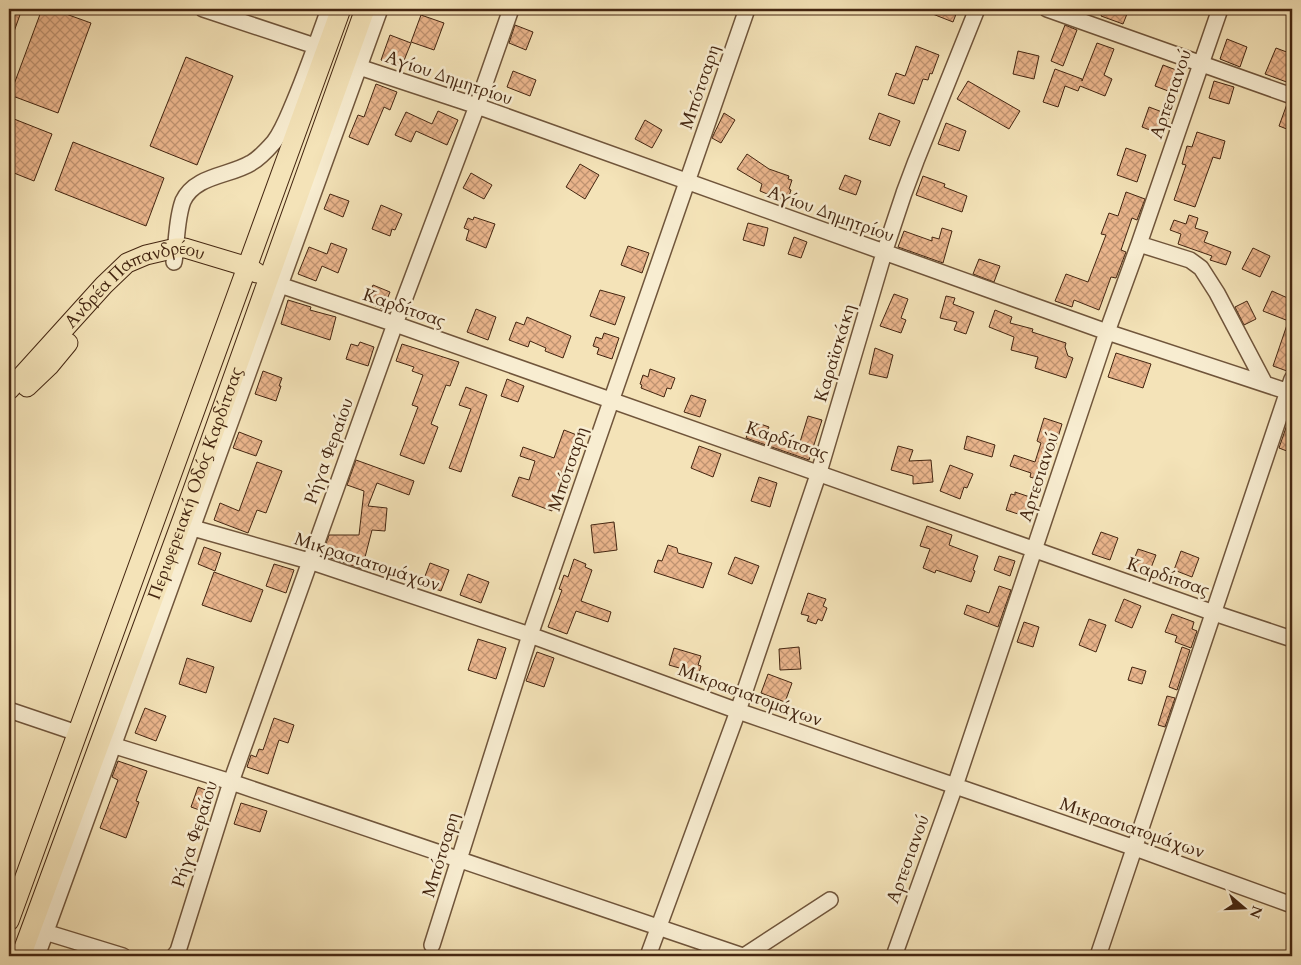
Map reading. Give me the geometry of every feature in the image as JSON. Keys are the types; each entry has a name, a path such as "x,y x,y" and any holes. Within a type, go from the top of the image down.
{"main road":[{"name":"Περιφερειακή Οδός Καρδίτσας","path":"9,922 341,9"},
{"name":"Περιφερειακή Οδός Καρδίτσας","path":"21,956 188,506 274,283 365,9"},
{"name":"Ανδρέα Παπανδρέου","path":"9,400 20,394 49,366 111,293 138,270 175,255 195,250 274,283"},
{"name":"Ανδρέα Παπανδρέου","path":"9,390 98,292 127,263 146,254 175,255"}],"street":[{"path":"203,9 315,46"},
{"path":"175,255 180,213 183,201 189,192 198,185 250,164 264,154 274,142 282,129 303,81 329,9"},
{"path":"37,956 192,528 274,283 380,9"},
{"name":"Ρήγα Φεραίου","path":"174,956 178,951 231,782 395,324 477,106 511,9"},
{"name":"Μπότσαρη","path":"432,945 530,635 747,9"},
{"name":"Καραϊσκάκη","path":"648,956 738,711 818,472 884,254 916,161 977,9"},
{"path":"1048,9 1292,96"},
{"name":"Αρτεσιανού","path":"894,956 954,786 1107,332 1220,9"},
{"name":"Αγίου Δημητρίου","path":"359,66 477,106 884,254 1107,332 1265,384 1291,388"},
{"path":"1139,244 1190,260 1201,268 1217,292 1265,384"},
{"name":"Καρδίτσας","path":"274,283 1292,639"},
{"path":"1098,956 1291,388"},
{"name":"Μικρασιατομάχων","path":"192,528 310,561 530,635 738,711 1135,848 1292,905"},
{"path":"9,710 78,733"},
{"path":"112,745 231,782 459,858 657,928 744,956 830,900"},
{"path":"45,932 123,956"}],"building":[{"path":"9,9 22,9 10,43 9,42"},
{"path":"42,9 52,9 91,23 58,113 10,95"},
{"path":"920,9 958,9 953,22"},
{"path":"1104,9 1129,9 1123,24 1101,16"},
{"path":"421,15 444,23 434,50 411,42"},
{"path":"515,25 533,32 526,50 509,43"},
{"path":"1065,25 1077,30 1063,66 1051,61"},
{"path":"390,35 411,43 401,68 381,60"},
{"path":"1227,39 1247,47 1240,67 1220,59"},
{"path":"1097,43 1114,49 1104,75 1112,79 1105,96 1080,86 1078,91 1065,86 1058,107 1043,102 1055,69 1082,79 1082,81"},
{"path":"916,46 939,55 928,80 923,79 914,104 888,95 896,73 905,76"},
{"path":"1276,48 1292,54 1292,84 1265,74"},
{"path":"1018,51 1039,56 1034,79 1013,74"},
{"path":"186,57 233,76 197,165 150,146"},
{"path":"1163,65 1184,73 1176,94 1155,86"},
{"path":"513,71 536,80 530,96 507,87"},
{"path":"968,81 1020,111 1009,129 957,99"},
{"path":"1214,81 1234,87 1229,104 1209,98"},
{"path":"376,84 397,92 390,110 384,107 368,145 349,137 358,115 364,117"},
{"path":"1287,104 1292,105 1292,131 1279,126"},
{"path":"1149,107 1170,115 1163,135 1142,127"},
{"path":"438,111 458,120 447,145 416,131 411,142 395,135 406,112 432,124"},
{"path":"724,113 735,120 721,143 712,138"},
{"path":"879,113 900,121 890,146 869,139"},
{"path":"9,117 52,134 34,181 9,171"},
{"path":"645,120 662,130 652,148 635,139"},
{"path":"946,123 966,131 959,151 938,144"},
{"path":"1197,132 1225,141 1220,159 1213,157 1195,207 1174,200 1186,165 1182,164 1187,146 1192,147"},
{"path":"73,142 164,178 146,226 55,190"},
{"path":"1126,148 1146,155 1137,182 1117,175"},
{"path":"747,154 769,169 789,176 788,179 792,180 787,202 760,191 762,184 737,169"},
{"path":"580,164 599,175 585,199 566,187"},
{"path":"471,173 492,185 484,199 463,188"},
{"path":"845,175 861,181 856,195 839,189"},
{"path":"923,176 945,184 944,187 967,196 962,212 916,195"},
{"path":"1126,192 1145,199 1137,220 1132,218 1121,250 1126,252 1116,278 1111,277 1099,310 1074,300 1072,307 1055,301 1066,274 1088,282 1106,235 1101,234 1109,213 1118,216"},
{"path":"330,194 349,201 343,217 324,209"},
{"path":"381,205 402,214 395,230 392,229 390,236 372,229"},
{"path":"1189,215 1198,218 1195,228 1208,232 1204,242 1231,252 1226,265 1210,260 1212,256 1178,244 1181,234 1170,230 1174,220 1186,224"},
{"path":"474,217 495,224 486,248 466,240 469,230 464,228 468,218 473,220"},
{"path":"748,223 768,228 764,246 743,240"},
{"path":"942,228 952,231 943,263 898,247 904,231 932,241 932,237 939,239"},
{"path":"794,237 807,242 801,258 788,254"},
{"path":"331,243 347,249 338,273 322,266 316,281 298,274 309,247 327,254"},
{"path":"628,246 649,253 642,273 621,265"},
{"path":"1253,248 1270,256 1260,277 1242,269"},
{"path":"979,259 1000,266 994,282 973,274"},
{"path":"373,285 390,292 383,309 366,302"},
{"path":"600,290 625,297 615,325 590,316"},
{"path":"1272,291 1292,300 1286,320 1263,311"},
{"path":"894,294 908,299 901,318 906,320 901,333 880,326"},
{"path":"946,296 955,298 953,304 974,312 966,334 954,330 957,322 940,318"},
{"path":"288,300 311,307 310,310 336,317 330,340 281,324"},
{"path":"1247,301 1256,319 1244,325 1235,307"},
{"path":"476,309 496,317 488,340 467,332"},
{"path":"995,310 1012,317 1010,323 1033,329 1032,332 1066,343 1065,347 1068,356 1073,358 1066,378 1035,368 1038,357 1011,350 1014,337 989,327"},
{"path":"1291,313 1292,356 1287,371 1273,366"},
{"path":"527,317 571,336 563,358 545,351 546,348 530,341 528,347 509,340 516,322 524,325"},
{"path":"604,333 619,338 612,359 597,354 599,348 593,346 596,337 602,339"},
{"path":"360,342 374,347 368,366 346,359 351,344 358,346"},
{"path":"402,344 459,362 450,386 446,385 431,424 438,427 424,464 400,455 418,407 412,405 423,375 412,371 414,367 396,361"},
{"path":"875,348 893,355 887,378 869,374"},
{"path":"1116,353 1151,364 1143,388 1108,377"},
{"path":"650,369 675,378 671,389 667,388 664,397 641,388 642,385 640,384 643,375 648,377"},
{"path":"263,371 282,378 276,401 255,394"},
{"path":"507,379 524,386 518,402 501,396"},
{"path":"466,387 487,395 461,472 449,468 471,409 459,405"},
{"path":"691,395 706,400 700,417 684,412"},
{"path":"1292,413 1292,453 1279,448"},
{"path":"808,416 822,420 809,460 746,438 752,421 769,427 767,431 800,442"},
{"path":"1044,418 1062,424 1055,447 1051,446 1040,480 1030,477 1031,473 1010,466 1014,455 1035,462 1041,443 1037,441"},
{"path":"564,430 582,437 575,458 570,456 552,511 512,496 519,477 529,480 535,461 520,456 523,447 554,458"},
{"path":"239,432 262,441 256,456 233,448"},
{"path":"967,436 995,445 992,457 964,449"},
{"path":"699,446 721,454 713,477 691,468"},
{"path":"898,446 913,450 909,461 931,460 933,482 913,484 913,476 891,470"},
{"path":"356,460 414,481 409,495 377,483 368,506 387,508 385,531 372,530 362,569 322,555 329,535 359,535 364,491 347,485"},
{"path":"257,462 282,471 266,513 257,510 248,533 214,520 220,503 239,511"},
{"path":"950,465 973,474 967,488 964,487 960,499 940,491"},
{"path":"759,477 777,483 770,507 751,501"},
{"path":"1015,492 1030,497 1024,516 1006,510 1011,494 1015,495"},
{"path":"614,522 617,550 594,553 591,525"},
{"path":"927,526 952,535 949,545 978,556 971,582 936,570 935,573 923,568 930,549 920,546"},
{"path":"1101,532 1118,538 1110,560 1092,554"},
{"path":"668,545 677,548 678,553 712,563 703,588 654,572 658,560 662,561"},
{"path":"204,547 221,553 215,571 198,564"},
{"path":"1138,549 1156,555 1149,573 1131,567"},
{"path":"1181,551 1199,558 1192,577 1174,570"},
{"path":"999,556 1015,561 1010,576 994,570"},
{"path":"735,557 759,566 752,584 728,574"},
{"path":"574,559 586,564 585,567 592,570 581,601 611,612 608,622 576,611 567,634 548,627 562,590 559,589 564,575 568,577"},
{"path":"430,563 449,570 441,591 422,584"},
{"path":"274,564 294,570 286,593 266,586"},
{"path":"214,572 263,590 251,622 202,605"},
{"path":"468,574 489,582 481,603 460,595"},
{"path":"999,586 1011,590 998,627 964,614 967,605 989,613"},
{"path":"808,593 826,599 823,606 827,608 822,621 818,619 816,624 807,621 809,616 801,614"},
{"path":"1124,599 1141,606 1132,628 1115,621"},
{"path":"1172,614 1194,622 1192,629 1197,631 1191,648 1175,642 1177,636 1165,632"},
{"path":"1089,619 1106,625 1096,652 1079,645"},
{"path":"1024,622 1039,627 1033,647 1017,642"},
{"path":"478,639 506,648 496,679 468,670"},
{"path":"799,647 801,669 780,670 779,649"},
{"path":"1182,647 1190,650 1177,690 1169,687"},
{"path":"674,648 701,656 698,665 701,666 698,677 685,673 686,670 669,665"},
{"path":"537,652 554,658 544,687 526,681"},
{"path":"187,658 214,667 206,693 179,684"},
{"path":"1132,667 1146,671 1142,684 1128,680"},
{"path":"768,674 792,683 785,702 761,693"},
{"path":"1167,696 1175,698 1165,727 1158,725"},
{"path":"145,708 166,716 156,741 135,733"},
{"path":"274,718 294,725 288,743 279,740 268,774 247,767 251,755 256,757 259,749 263,750"},
{"path":"118,761 147,771 136,801 139,802 126,838 100,828 118,780 112,777"},
{"path":"198,787 213,793 205,812 191,807"},
{"path":"241,803 267,811 260,832 234,824"}]}
